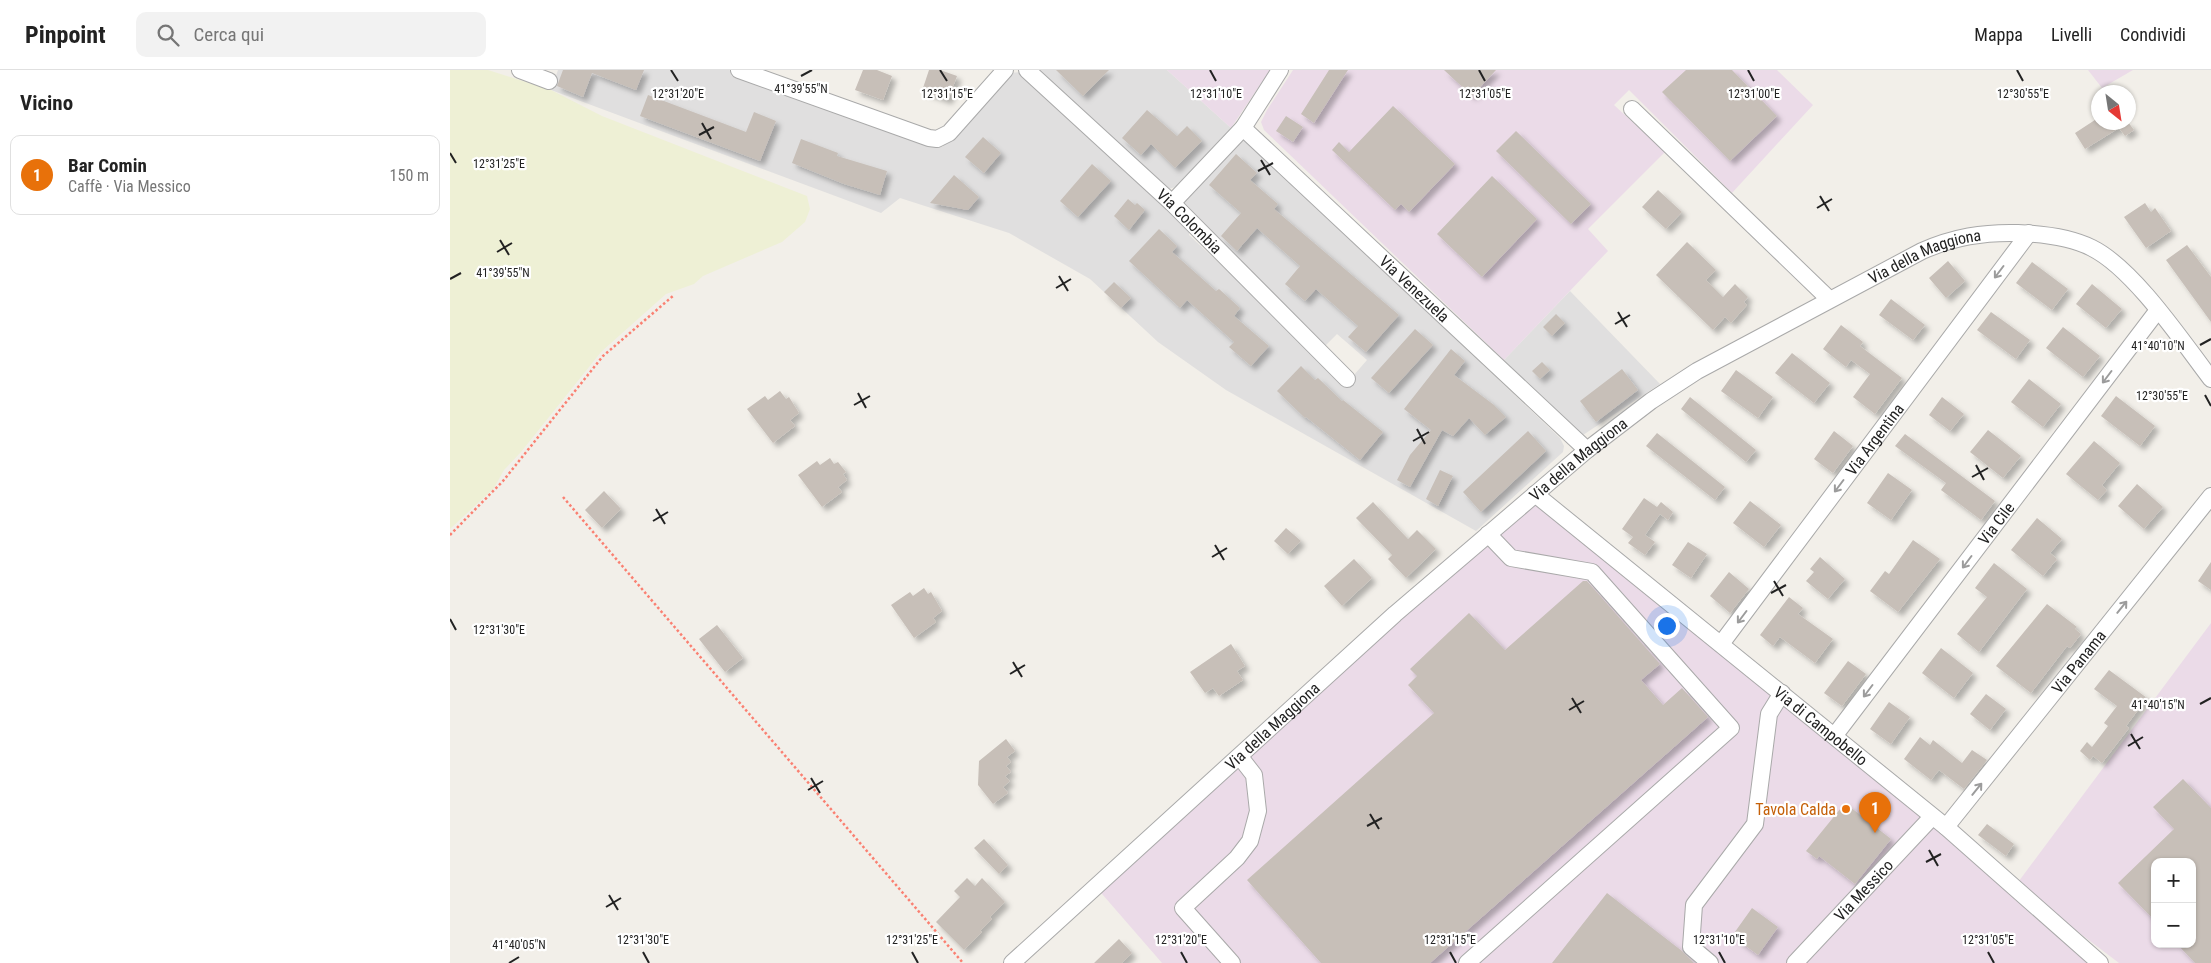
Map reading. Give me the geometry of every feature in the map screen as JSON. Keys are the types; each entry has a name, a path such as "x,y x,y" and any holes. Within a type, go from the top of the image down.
{"street":[{"path":"520,70 549,81"},
{"path":"739,70 929,138 937,139 949,133 1005,70"},
{"name":"Via Colombia","path":"1027,70 1172,203 1347,379"},
{"path":"1172,203 1243,128 1280,70"},
{"path":"1632,109 1829,299"},
{"name":"Via Venezuela","path":"1243,128 1587,450"},
{"name":"Via della Maggiona","path":"1012,963 1395,614 1587,450 1686,377 1922,251 1948,241 1994,232 2029,233 2075,241 2103,254 2126,274 2158,310 2211,379"},
{"name":"Via Argentina","path":"1721,644 2029,233"},
{"name":"Via Cile","path":"1835,735 2158,310"},
{"name":"Via di Campobello","path":"1535,494 1835,735 1946,827 2100,963"},
{"name":"Via Panama","path":"1946,827 2211,496"},
{"path":"1467,963 1731,728 1592,572 1512,558 1488,534"},
{"path":"1710,963 1691,946 1694,905 1755,824 1769,714 1782,693"},
{"path":"1232,963 1183,908 1237,858 1250,841 1258,811 1254,775 1240,757"},
{"name":"Via Messico","path":"1795,963 1932,817"}],"path":[{"path":"450,535 503,482 603,356 673,296"},
{"path":"563,497 962,963"}],"shaded area":[{"path":"558,70 729,70 942,147 1011,73 1020,72 1177,214 1189,230 1189,235 1347,383 1367,360 1337,334 1325,346 1181,203 1233,142 1247,141 1560,438 1564,446 1563,452 1476,531 1226,390 1158,342 1090,279 1009,233 900,198 881,213 551,90"},
{"path":"1036,70 1167,70 1231,128 1175,187 1169,189"},
{"path":"1167,70 1270,70 1231,128"},
{"path":"1293,70 1777,70 1813,105 1732,193 1629,90 1614,105 1665,152 1588,229 1608,251 1504,360 1264,130 1261,122"},
{"path":"2088,70 2133,70 2107,85 2100,85"},
{"path":"1570,291 1660,384 1583,435 1504,360"},
{"path":"1535,494 2100,963 1162,963 1096,887"},
{"path":"2211,623 2211,963 2119,963 2016,885"}],"green space":[{"path":"450,70 488,70 551,90 602,116 807,196 810,209 805,222 782,242 703,276 694,284 666,294 601,352 521,452 504,470 494,488 450,529"}],"building":[{"path":"563,70 644,70 636,90 592,73 583,97 557,86"},
{"path":"863,70 877,70 892,76 883,100 855,90"},
{"path":"929,70 940,70 957,76 948,100 922,91"},
{"path":"1056,70 1109,70 1083,96"},
{"path":"1329,70 1348,70 1314,123 1301,114"},
{"path":"1444,70 1496,70 1472,96"},
{"path":"1686,70 1732,70 1777,116 1730,161 1662,92"},
{"path":"648,95 746,132 754,112 776,121 760,161 640,116"},
{"path":"1393,106 1455,164 1409,212 1401,204 1395,210 1332,150 1339,142 1349,152"},
{"path":"1147,110 1177,136 1187,126 1202,141 1175,168 1151,144 1141,155 1122,138"},
{"path":"1286,116 1303,127 1293,142 1276,131"},
{"path":"2091,123 2091,130 2116,130 2085,149 2075,133"},
{"path":"2120,130 2134,130 2125,136"},
{"path":"1516,131 1591,204 1571,224 1496,151"},
{"path":"983,137 1001,153 984,173 965,157"},
{"path":"801,139 838,153 837,156 887,171 880,195 844,184 792,163"},
{"path":"1236,154 1257,173 1250,180 1278,204 1274,209 1399,315 1366,352 1348,337 1358,326 1316,289 1305,301 1285,284 1300,266 1257,228 1237,251 1221,236 1241,213 1209,185"},
{"path":"1092,164 1111,181 1078,217 1060,201"},
{"path":"954,175 979,197 968,210 930,203"},
{"path":"1492,176 1537,219 1482,277 1437,234"},
{"path":"1658,190 1682,212 1666,229 1642,207"},
{"path":"1128,199 1135,205 1137,203 1145,210 1129,230 1114,216"},
{"path":"2145,203 2151,212 2155,208 2171,231 2146,248 2124,217"},
{"path":"1159,229 1177,246 1172,252 1216,291 1219,289 1240,308 1234,316 1269,346 1251,366 1229,347 1234,342 1187,300 1180,308 1129,261"},
{"path":"1687,242 1716,270 1706,280 1723,297 1735,284 1748,297 1744,302 1747,305 1731,323 1725,317 1713,330 1656,275"},
{"path":"2187,245 2211,277 2211,322 2166,260"},
{"path":"1948,261 1965,281 1946,298 1929,278"},
{"path":"2032,262 2068,289 2052,310 2016,283"},
{"path":"1114,282 1131,298 1121,308 1104,292"},
{"path":"2092,284 2122,309 2106,328 2076,304"},
{"path":"1891,299 1925,325 1913,340 1879,315"},
{"path":"1991,312 2030,340 2016,359 1977,330"},
{"path":"1556,314 1565,323 1552,336 1543,327"},
{"path":"1841,325 1863,342 1860,346 1902,378 1875,414 1853,397 1870,374 1851,360 1846,367 1823,349"},
{"path":"2063,327 2100,356 2083,377 2046,348"},
{"path":"1415,329 1433,345 1389,393 1371,378"},
{"path":"1451,349 1465,361 1454,375 1494,405 1506,417 1485,435 1469,418 1453,436 1442,430 1410,487 1397,480 1410,455 1431,430 1404,409"},
{"path":"1792,353 1830,383 1814,403 1775,373"},
{"path":"1542,362 1550,370 1540,379 1532,371"},
{"path":"1301,366 1315,380 1318,378 1342,401 1383,432 1360,460 1305,418 1277,391"},
{"path":"1622,369 1638,390 1596,422 1580,401"},
{"path":"1736,370 1773,397 1758,418 1721,391"},
{"path":"2029,379 2061,404 2043,427 2011,402"},
{"path":"780,391 786,399 789,397 799,413 790,420 795,426 773,443 747,409 765,396 768,400"},
{"path":"2116,396 2155,426 2140,446 2101,416"},
{"path":"1690,397 1756,450 1746,462 1681,409"},
{"path":"1942,397 1964,414 1950,431 1929,415"},
{"path":"1988,430 2021,456 2003,478 1970,452"},
{"path":"1528,431 1546,451 1481,512 1463,492"},
{"path":"1834,431 1853,446 1833,473 1814,459"},
{"path":"1657,433 1725,487 1715,500 1646,446"},
{"path":"1905,434 1995,501 1981,520 1941,490 1946,483 1895,446"},
{"path":"2094,441 2120,463 2102,485 2107,490 2098,500 2066,474"},
{"path":"830,458 834,464 838,462 846,472 843,474 847,480 838,487 842,492 822,507 798,475 817,461 820,465"},
{"path":"1440,470 1453,476 1438,506 1426,499"},
{"path":"1888,473 1912,490 1891,520 1867,503"},
{"path":"2137,484 2163,507 2144,529 2118,506"},
{"path":"604,491 621,509 602,528 585,510"},
{"path":"1644,498 1657,507 1661,502 1673,512 1668,520 1660,514 1645,535 1655,542 1645,555 1628,543 1633,537 1622,529"},
{"path":"1750,501 1781,525 1764,547 1733,523"},
{"path":"1373,502 1408,539 1417,530 1436,549 1406,578 1388,559 1392,555 1356,518"},
{"path":"2037,518 2062,539 2050,553 2057,559 2043,576 2011,550"},
{"path":"1286,528 1301,541 1288,554 1274,541"},
{"path":"1913,540 1940,559 1898,612 1870,591 1885,571 1889,574"},
{"path":"1688,542 1707,554 1691,578 1672,565"},
{"path":"1820,557 1845,579 1828,599 1806,581 1814,572 1810,569"},
{"path":"1354,559 1372,578 1342,606 1324,586"},
{"path":"2211,562 2211,590 2198,581"},
{"path":"1994,563 2027,589 1979,652 1957,634 1987,597 1975,588"},
{"path":"1729,572 1749,589 1730,613 1710,596"},
{"path":"1583,581 1587,581 1660,664 1641,680 1663,705 1682,688 1708,717 1430,963 1321,963 1247,880 1434,713 1408,685 1417,676 1410,669 1469,613 1505,650"},
{"path":"924,588 928,594 931,592 942,611 933,618 936,622 914,638 891,605 910,592 913,596"},
{"path":"1789,597 1803,608 1798,614 1833,639 1815,663 1780,637 1773,646 1760,635"},
{"path":"2047,604 2077,627 2075,629 2081,634 2070,648 2067,646 2031,693 1996,666"},
{"path":"717,625 743,658 725,672 699,639"},
{"path":"1231,644 1245,666 1237,671 1243,680 1219,696 1213,688 1205,693 1190,672"},
{"path":"1941,648 1973,673 1954,698 1922,673"},
{"path":"1848,661 1866,674 1842,706 1824,693"},
{"path":"2109,670 2147,698 2126,726 2129,728 2102,763 2093,756 2090,760 2080,751 2087,742 2092,747 2108,726 2104,723 2117,706 2094,689"},
{"path":"1986,694 2006,709 1990,730 1970,714"},
{"path":"1889,702 1910,717 1891,744 1870,729"},
{"path":"1920,737 1930,745 1933,740 1962,763 1972,750 1987,760 1964,789 1939,770 1931,780 1904,759"},
{"path":"1006,739 1015,751 1007,757 1011,762 1006,766 1011,772 1005,776 1010,781 1003,787 1008,793 993,804 978,785 979,761"},
{"path":"2183,779 2211,808 2211,963 2195,963 2181,948 2196,948 2196,858 2151,858 2151,917 2118,883 2174,829 2153,807"},
{"path":"1845,803 1891,839 1855,884 1819,856 1817,859 1806,851"},
{"path":"1987,824 2014,844 2006,856 1978,835"},
{"path":"984,839 1008,865 999,874 974,848"},
{"path":"967,878 975,886 982,878 1005,902 990,917 992,919 980,931 982,932 964,950 936,922 960,897 954,891"},
{"path":"1607,893 1682,951 1694,963 1552,963"},
{"path":"1752,908 1778,927 1758,955 1732,936"},
{"path":"1119,939 1132,953 1122,963 1094,963"}],"place":[{"name":"Tavola Calda","path":"1846,809"},
{"name":"Bar Comin","path":"1875,833"}]}
